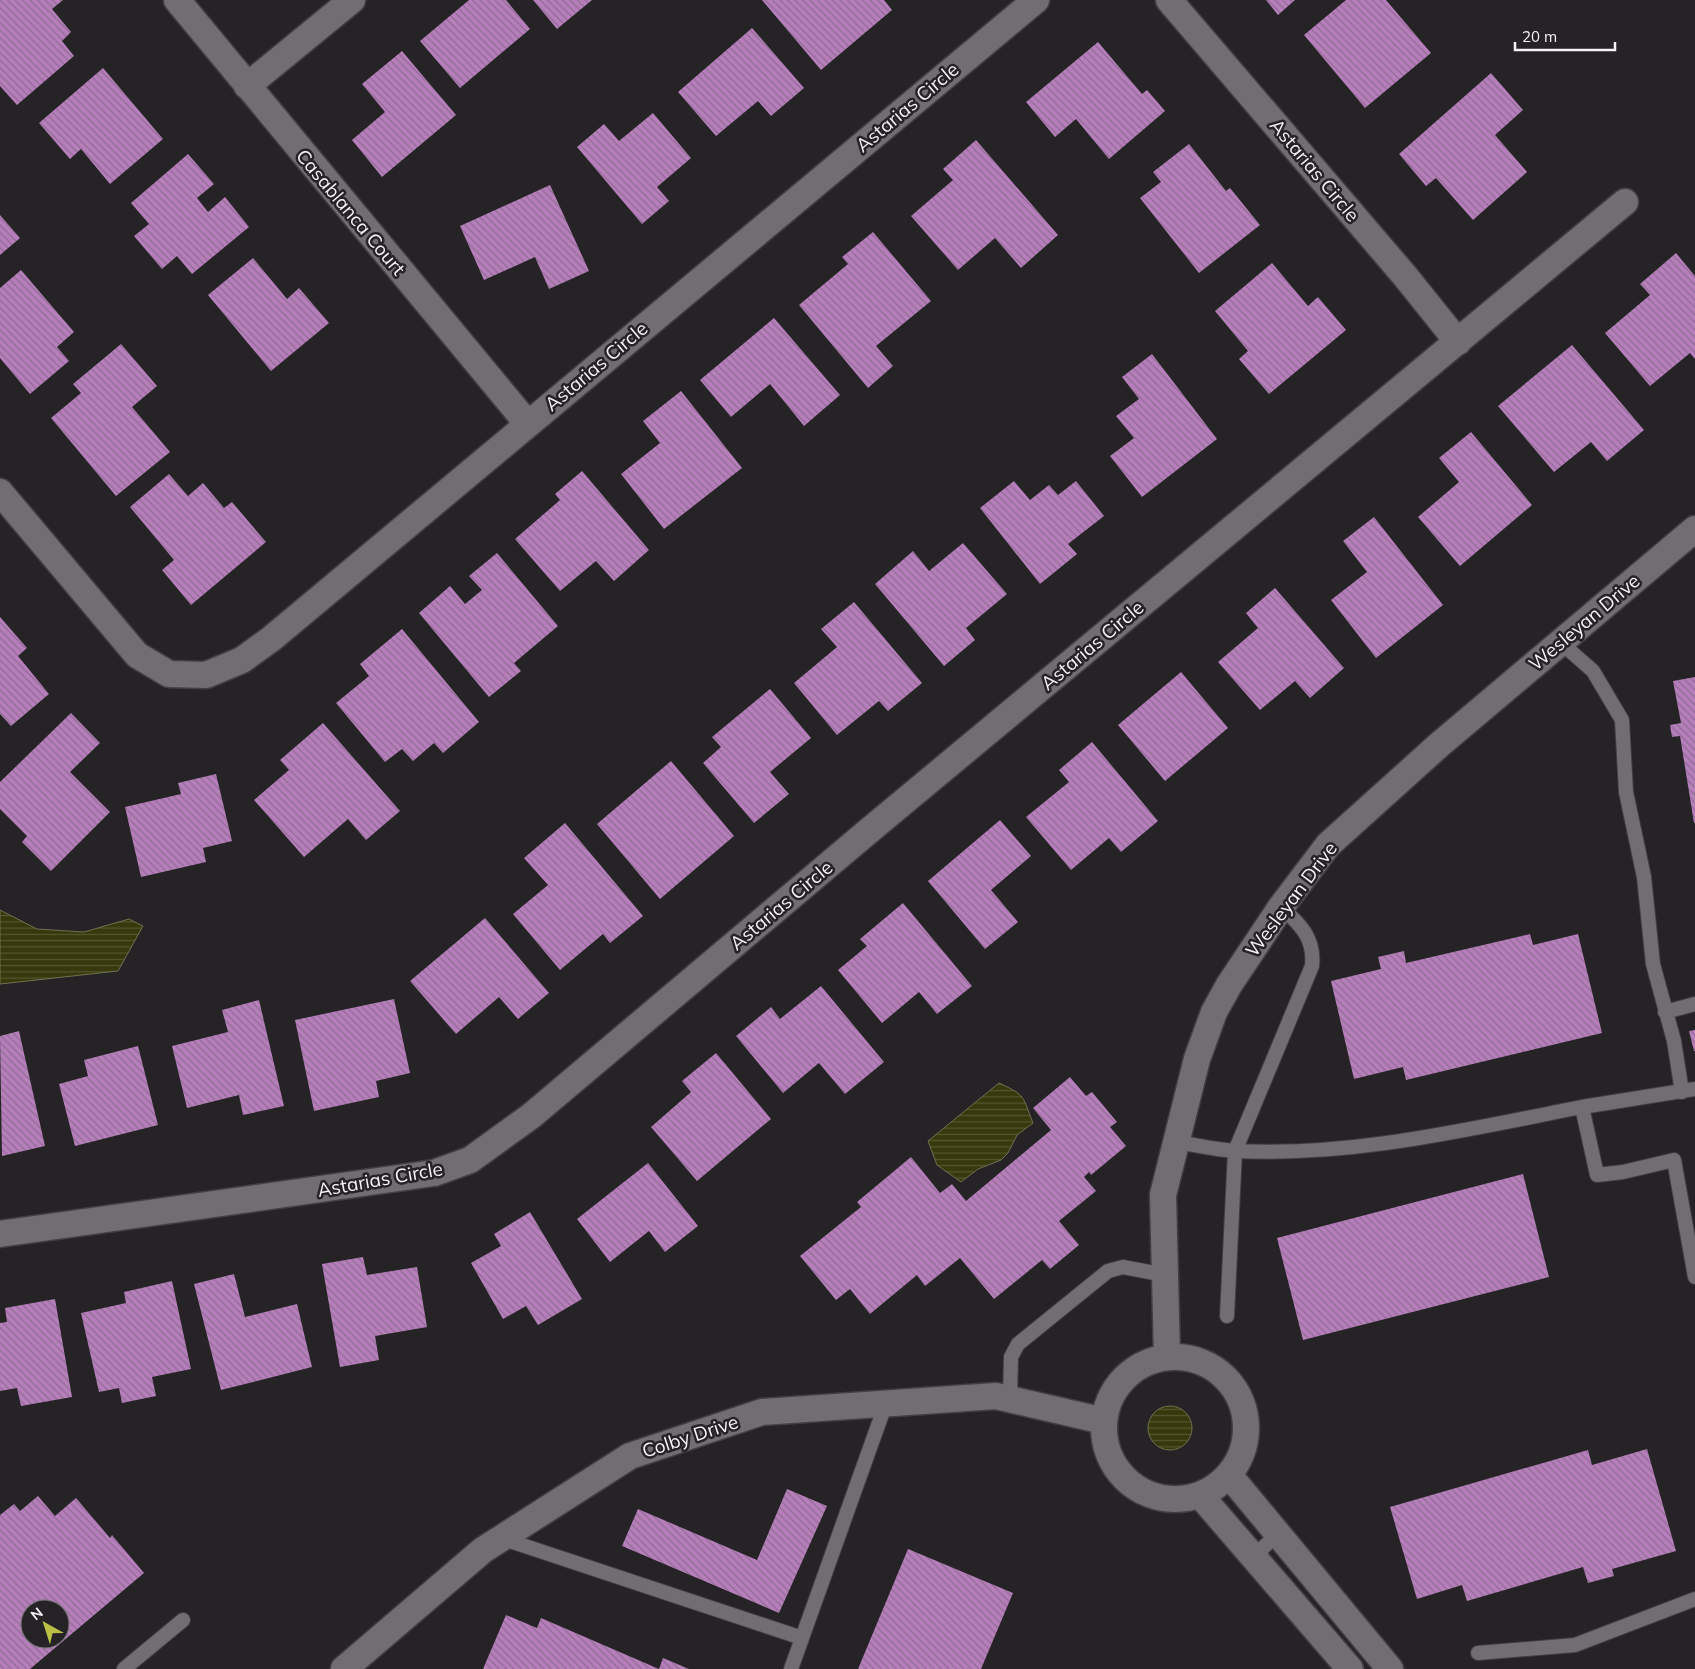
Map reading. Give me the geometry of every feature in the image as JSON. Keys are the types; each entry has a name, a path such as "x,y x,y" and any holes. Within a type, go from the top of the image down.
{"street":[{"name":"Casablanca Court","path":"177,0 527,424"},
{"path":"247,86 352,0"},
{"name":"Astarias Circle","path":"0,492 137,655 170,674 206,675 242,660 271,639 1036,0"},
{"name":"Astarias Circle","path":"1169,0 1399,268 1458,342"},
{"name":"Astarias Circle","path":"0,1234 434,1173 470,1160 531,1116 878,823 1625,202"},
{"name":"Wesleyan Drive","path":"1167,1357 1163,1195 1197,1059 1214,1012 1229,985 1281,907 1328,845 1439,745 1695,529"},
{"path":"1167,1357 1188,1358 1208,1365 1225,1378 1238,1394 1245,1415 1246,1436 1240,1456 1229,1475 1216,1486 1200,1495 1176,1500 1153,1496 1131,1485 1115,1467 1106,1445 1104,1421 1110,1398 1124,1378 1144,1365 1167,1357"},
{"name":"Colby Drive","path":"344,1669 484,1550 630,1456 762,1412 996,1396 1104,1421"},
{"path":"1229,1475 1388,1669"},
{"path":"1200,1495 1350,1669"}],"lane":[{"path":"1176,1142 1235,1151 1343,1149 1446,1133 1582,1107 1689,1091 1665,1012 1653,964 1644,877 1626,792 1622,720 1593,671 1560,642"},
{"path":"1227,1316 1235,1151 1312,966 1312,944 1306,932 1281,907"},
{"path":"1665,1012 1695,1004"},
{"path":"1582,1107 1597,1175 1623,1172 1674,1160 1695,1277"},
{"path":"1010,1399 1011,1357 1018,1344 1108,1271 1123,1266 1165,1275"},
{"path":"791,1669 886,1403"},
{"path":"1254,1556 1279,1534"},
{"path":"501,1538 802,1638"},
{"path":"1478,1654 1575,1645 1695,1599"},
{"path":"124,1669 183,1620"}],"shaded area":[{"path":"0,910 37,929 84,932 129,919 143,926 118,971 0,984"},
{"path":"999,1083 1019,1094 1025,1102 1033,1123 1017,1135 1008,1153 1001,1160 978,1169 961,1182 937,1165 928,1141"},
{"path":"1174,1406 1186,1412 1191,1419 1191,1437 1186,1444 1179,1449 1166,1450 1158,1447 1151,1440 1148,1424 1151,1416 1158,1409"}],"building":[{"path":"0,0 63,0 52,9 71,32 62,41 74,56 17,105 0,86"},
{"path":"469,0 506,0 530,29 460,88 420,41"},
{"path":"533,0 592,0 557,29"},
{"path":"762,0 884,0 892,10 821,70"},
{"path":"1266,0 1295,0 1278,15"},
{"path":"1346,0 1386,0 1431,53 1365,108 1304,35"},
{"path":"752,28 804,88 771,116 758,101 716,136 678,92"},
{"path":"1098,42 1142,94 1147,90 1165,111 1109,159 1076,119 1055,137 1026,102"},
{"path":"402,51 456,115 382,177 352,140 385,112 362,84"},
{"path":"103,68 163,139 110,184 81,149 70,159 39,123"},
{"path":"1491,73 1523,110 1495,135 1527,172 1473,220 1436,178 1426,186 1399,154"},
{"path":"653,113 691,158 657,187 669,201 642,224 577,147 604,124 619,141"},
{"path":"976,140 1058,235 1021,268 995,238 958,270 911,216 953,180 943,169"},
{"path":"1189,144 1226,191 1230,188 1260,225 1199,273 1140,198 1161,182 1153,172"},
{"path":"188,154 214,184 197,198 208,212 225,197 249,227 192,274 177,256 162,269 134,236 149,224 131,203"},
{"path":"550,185 589,271 549,289 535,257 484,280 460,226"},
{"path":"0,215 20,238 0,255"},
{"path":"873,232 931,301 876,346 893,366 868,388 799,305 848,264 842,257"},
{"path":"1676,253 1695,276 1695,359 1690,353 1650,386 1605,333 1650,295 1640,284"},
{"path":"253,258 287,299 299,288 329,323 271,371 208,295"},
{"path":"1272,263 1308,306 1318,297 1346,330 1269,394 1239,359 1248,351 1215,311"},
{"path":"21,270 74,332 57,347 69,361 30,394 0,358 0,288"},
{"path":"774,318 840,395 804,426 770,384 731,417 700,380"},
{"path":"121,344 157,386 132,407 170,452 116,496 51,418 81,393 73,384"},
{"path":"1572,345 1644,430 1607,461 1591,442 1554,472 1498,406"},
{"path":"1152,354 1217,439 1142,497 1110,456 1134,438 1116,416 1139,399 1122,377"},
{"path":"681,391 742,468 664,529 621,474 660,443 643,421"},
{"path":"1471,432 1532,505 1460,566 1418,517 1459,482 1439,458"},
{"path":"582,471 649,550 614,581 596,561 560,591 515,539 560,500 555,494"},
{"path":"169,474 188,496 203,483 224,508 232,502 266,542 191,605 162,570 174,560 130,507"},
{"path":"1014,481 1030,500 1049,485 1058,495 1076,481 1104,516 1068,544 1077,554 1040,584 980,508"},
{"path":"1374,517 1443,605 1376,658 1331,600 1367,572 1343,541"},
{"path":"963,543 1007,594 966,628 975,640 944,666 875,584 913,551 929,571"},
{"path":"497,553 558,626 514,663 521,671 489,697 419,613 450,586 465,604 482,590 469,576"},
{"path":"1275,588 1344,668 1310,698 1295,681 1260,710 1218,662 1258,628 1246,613"},
{"path":"854,602 922,683 888,711 879,701 837,735 794,683 837,647 821,629"},
{"path":"0,617 27,648 18,656 49,694 11,726 0,714"},
{"path":"402,629 479,722 443,753 434,743 413,761 402,749 385,762 336,703 369,676 360,664"},
{"path":"1181,672 1228,728 1165,781 1118,725"},
{"path":"1695,677 1694,823 1680,736 1672,737 1670,725 1681,723 1673,681"},
{"path":"770,689 811,738 770,772 789,794 754,823 703,763 721,747 712,737"},
{"path":"71,713 100,743 70,772 110,812 51,871 22,842 27,836 0,809 0,782"},
{"path":"323,723 400,811 366,840 348,819 304,857 254,800 289,770 280,760"},
{"path":"1092,742 1158,821 1121,852 1109,838 1071,870 1026,817 1069,782 1059,770"},
{"path":"671,761 734,836 660,899 597,824"},
{"path":"216,774 232,841 203,848 206,862 141,877 125,807 181,794 178,783"},
{"path":"1000,820 1031,856 991,890 1018,922 985,949 928,881"},
{"path":"565,823 643,916 610,943 603,934 560,970 513,914 548,885 524,858"},
{"path":"903,903 972,986 937,1014 919,992 882,1023 838,970 867,946 860,939"},
{"path":"485,918 549,993 518,1019 499,997 456,1034 410,981"},
{"path":"1530,934 1533,945 1578,934 1602,1033 1406,1080 1403,1067 1354,1079 1331,981 1381,969 1378,957 1404,951 1406,963"},
{"path":"821,986 884,1062 845,1094 819,1063 783,1093 736,1036 771,1007 780,1019"},
{"path":"394,999 410,1073 376,1081 379,1097 314,1111 295,1020"},
{"path":"259,1000 284,1106 243,1115 239,1095 187,1108 172,1046 228,1032 222,1010"},
{"path":"1695,1030 1695,1051 1694,1051 1689,1031"},
{"path":"19,1031 45,1146 2,1156 0,1036"},
{"path":"138,1046 158,1125 75,1146 59,1084 88,1076 84,1060"},
{"path":"716,1053 771,1119 697,1181 651,1127 691,1092 682,1081"},
{"path":"1070,1077 1086,1096 1092,1092 1117,1122 1110,1127 1126,1146 1091,1175 1089,1172 1084,1177 1096,1191 1059,1221 1079,1245 1050,1269 1042,1260 994,1299 960,1258 925,1286 917,1275 870,1314 850,1289 836,1300 800,1256 861,1207 857,1202 911,1157 940,1193 952,1184 966,1201 1051,1130 1033,1108"},
{"path":"648,1163 698,1226 665,1252 649,1231 610,1262 577,1219"},
{"path":"1523,1174 1549,1277 1303,1340 1277,1238"},
{"path":"530,1212 582,1299 538,1325 526,1306 503,1319 471,1263 501,1246 494,1234"},
{"path":"363,1257 367,1275 417,1267 427,1327 375,1336 379,1360 340,1367 322,1264"},
{"path":"234,1274 245,1317 297,1304 312,1367 221,1390 194,1284"},
{"path":"172,1281 191,1369 152,1377 156,1396 122,1403 119,1388 99,1392 81,1313 126,1303 124,1292"},
{"path":"55,1299 72,1397 21,1406 17,1388 0,1391 0,1323 7,1322 5,1308"},
{"path":"1647,1449 1676,1551 1612,1569 1614,1576 1588,1583 1583,1567 1467,1601 1462,1585 1417,1599 1390,1507 1588,1450 1592,1465"},
{"path":"787,1489 827,1506 779,1613 622,1546 638,1509 757,1560"},
{"path":"38,1496 55,1516 76,1498 110,1538 112,1535 144,1573 70,1635 70,1599 20,1599 20,1649 54,1649 30,1669 0,1669 0,1515 14,1504 20,1511"},
{"path":"908,1549 1013,1593 981,1669 858,1669"},
{"path":"506,1615 537,1628 541,1618 659,1669 483,1669"},
{"path":"663,1658 689,1669 659,1669"}]}
